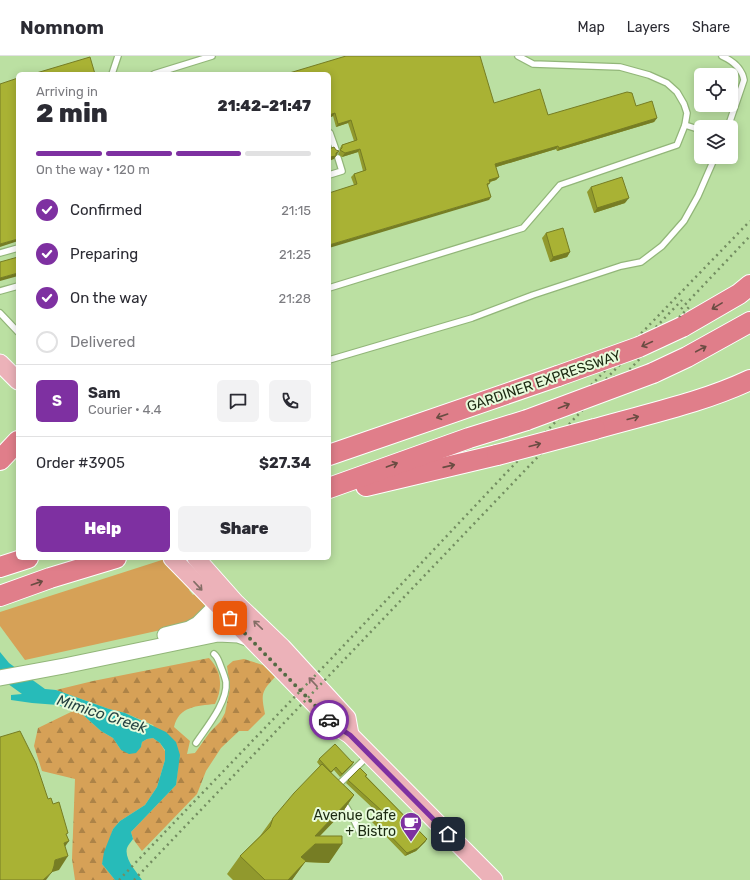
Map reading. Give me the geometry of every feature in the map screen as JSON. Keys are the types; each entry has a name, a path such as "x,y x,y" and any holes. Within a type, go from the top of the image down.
{"highway":[{"name":"GARDINER EXPRESSWAY","path":"331,454 639,348 682,327 739,294 750,285"},
{"name":"GARDINER EXPRESSWAY","path":"331,487 469,438 527,420 653,372 687,357 750,322"},
{"path":"331,495 497,455 595,429 689,403 735,387 750,380"},
{"path":"0,460 16,443"},
{"path":"0,567 22,560"},
{"path":"0,596 50,578 109,560"}],"main road":[{"path":"0,363 16,379"},
{"path":"174,560 226,604 282,647 347,718 350,735"},
{"path":"197,560 252,640 336,726 350,735 370,754 494,880"},
{"path":"181,641 211,626 226,604"},
{"path":"0,678 189,629 226,604"},
{"path":"0,670 60,662 218,634 238,635 252,640"}],"lane":[{"path":"113,72 118,56"},
{"path":"160,72 212,56"},
{"path":"331,287 523,228 560,185 677,145 685,125 687,113 677,92 667,83 649,75 620,67 533,64 518,56"},
{"path":"722,56 737,65 742,72 744,80 730,120"},
{"path":"685,125 694,128"},
{"path":"331,136 336,150"},
{"path":"331,174 342,171 338,158"},
{"path":"331,359 472,318 533,295 599,273 641,262 662,246 684,221 698,196 712,164"},
{"path":"0,253 16,249"},
{"path":"0,291 16,287"},
{"path":"0,314 16,330"},
{"path":"196,744 210,723 225,692 226,683 224,674 217,656 214,654"},
{"path":"361,835 345,805 334,789 370,754"}],"green space":[{"path":"162,560 166,560 191,588 189,590 193,595 196,593 205,604 206,608 188,624 25,660 0,626 0,612"},
{"path":"209,658 217,668 220,680 218,698 215,704 190,708 184,711 176,720 174,727 190,741 187,754 195,753 210,732 220,722 225,713 230,688 227,666 233,661 244,659 263,665 275,677 267,686 263,694 265,714 248,731 239,731 221,748 206,771 197,794 142,851 133,839 131,832 176,785 178,767 153,725 125,713 109,709 56,690 93,681"},
{"path":"73,711 82,714 101,731 113,738 121,750 141,747 142,742 153,738 160,743 165,751 165,760 157,787 145,805 120,821 113,829 102,864 115,880 75,880 72,859 75,779 42,771 34,746 38,728"}],"water":[{"name":"Mimico Creek","path":"0,652 9,663 45,689 56,690 109,709 125,713 166,732 176,742 180,755 176,785 131,832 133,839 127,848 127,857 142,880 115,880 102,864 104,852 113,829 120,821 145,805 157,787 165,760 165,750 160,743 153,738 142,742 141,747 136,753 129,754 121,750 113,738 101,731 82,714 58,705 11,700 11,695 22,694 0,677"}],"building":[{"path":"346,56 480,56 494,103 540,89 548,115 627,92 632,93 636,106 652,101 657,118 559,148 558,146 495,164 499,177 489,180 490,183 487,184 491,197 331,244 331,192 357,184 354,174 366,170 360,149 345,153 340,150 342,145 357,140 351,120 338,124 335,113 331,114 331,72 293,72"},
{"path":"90,57 94,72 40,72"},
{"path":"16,79 16,240 0,244 0,84"},
{"path":"334,147 339,151 336,153 336,156 331,157 331,148"},
{"path":"622,177 629,198 597,208 591,187"},
{"path":"563,228 570,252 553,257 546,233"},
{"path":"16,258 16,274 0,278 0,262"},
{"path":"20,731 36,763 48,799 51,798 53,804 59,802 68,833 66,834 69,841 64,843 68,856 55,860 52,872 43,880 0,880 0,737"},
{"path":"335,744 352,762 354,762 342,774 336,767 331,772 319,759"},
{"path":"322,764 354,795 315,836 342,836 342,844 315,844 301,857 306,861 288,880 265,880 240,856 270,827 273,818 294,793"},
{"path":"360,768 367,775 365,776 427,839 418,848 407,853 374,819 382,811 348,780"}],"railway":[{"path":"119,880 330,660 507,472 750,221"},
{"path":"681,309 750,236"},
{"path":"606,379 682,300"},
{"path":"613,387 690,306"},
{"path":"134,880 615,376"}],"way so far":[{"path":"230,618 329,720"}],"place":[{"name":"Avenue Cafe + Bistro","path":"411,842"}],"route":[{"path":"329,720 350,735 370,754 448,834"}]}
